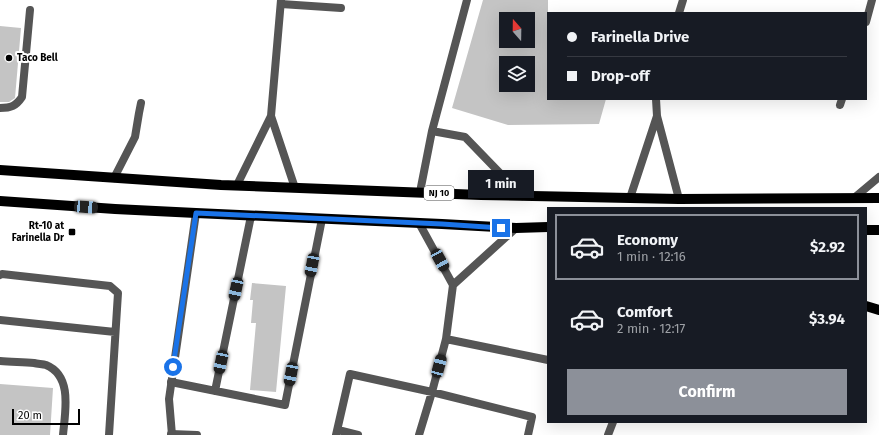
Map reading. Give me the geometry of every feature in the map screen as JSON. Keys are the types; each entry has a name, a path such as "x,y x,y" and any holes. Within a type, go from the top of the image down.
{"main road":[{"name":"NJ 10","path":"0,170 295,188 522,196 679,199 879,198"},
{"path":"0,200 115,209 251,216 516,228 547,227"},
{"path":"867,230 879,230"},
{"path":"867,306 879,310"}],"street":[{"path":"420,192 432,131 467,0"},
{"path":"679,12 683,0"},
{"path":"867,18 872,0"},
{"path":"237,185 271,116 281,2 341,8"},
{"path":"0,108 7,108 15,105 22,97 30,10"},
{"path":"656,100 657,116 679,199"},
{"path":"114,178 135,137 141,103"},
{"path":"271,116 295,188"},
{"path":"630,198 657,116"},
{"path":"432,131 465,137 522,196"},
{"path":"854,198 879,177"},
{"path":"196,213 169,399 171,434 197,435"},
{"path":"215,391 251,216"},
{"path":"171,382 285,405 322,219"},
{"path":"419,223 453,285 446,339 419,435"},
{"path":"453,285 516,228"},
{"path":"0,275 110,286 118,293 109,435"},
{"path":"0,320 115,332"},
{"path":"446,339 547,360"},
{"path":"0,361 45,364 59,374 63,382 66,402 63,435"},
{"path":"358,435 337,432 350,374 432,392 532,417 528,435"},
{"path":"608,435 612,423"}],"building":[{"path":"483,0 548,0 547,100 606,100 599,124 508,125 452,108"},
{"name":"Taco Bell","path":"0,26 21,28 15,98 9,102 0,102"},
{"path":"252,283 286,286 276,392 250,390 256,323 251,323 253,300 250,300"},
{"path":"0,384 53,388 50,435 0,435"}],"place":[{"name":"Taco Bell","path":"9,58"},
{"name":"Rt-10 at Farinella Dr","path":"72,232"}],"route":[{"path":"173,367 196,213 501,228"}]}
